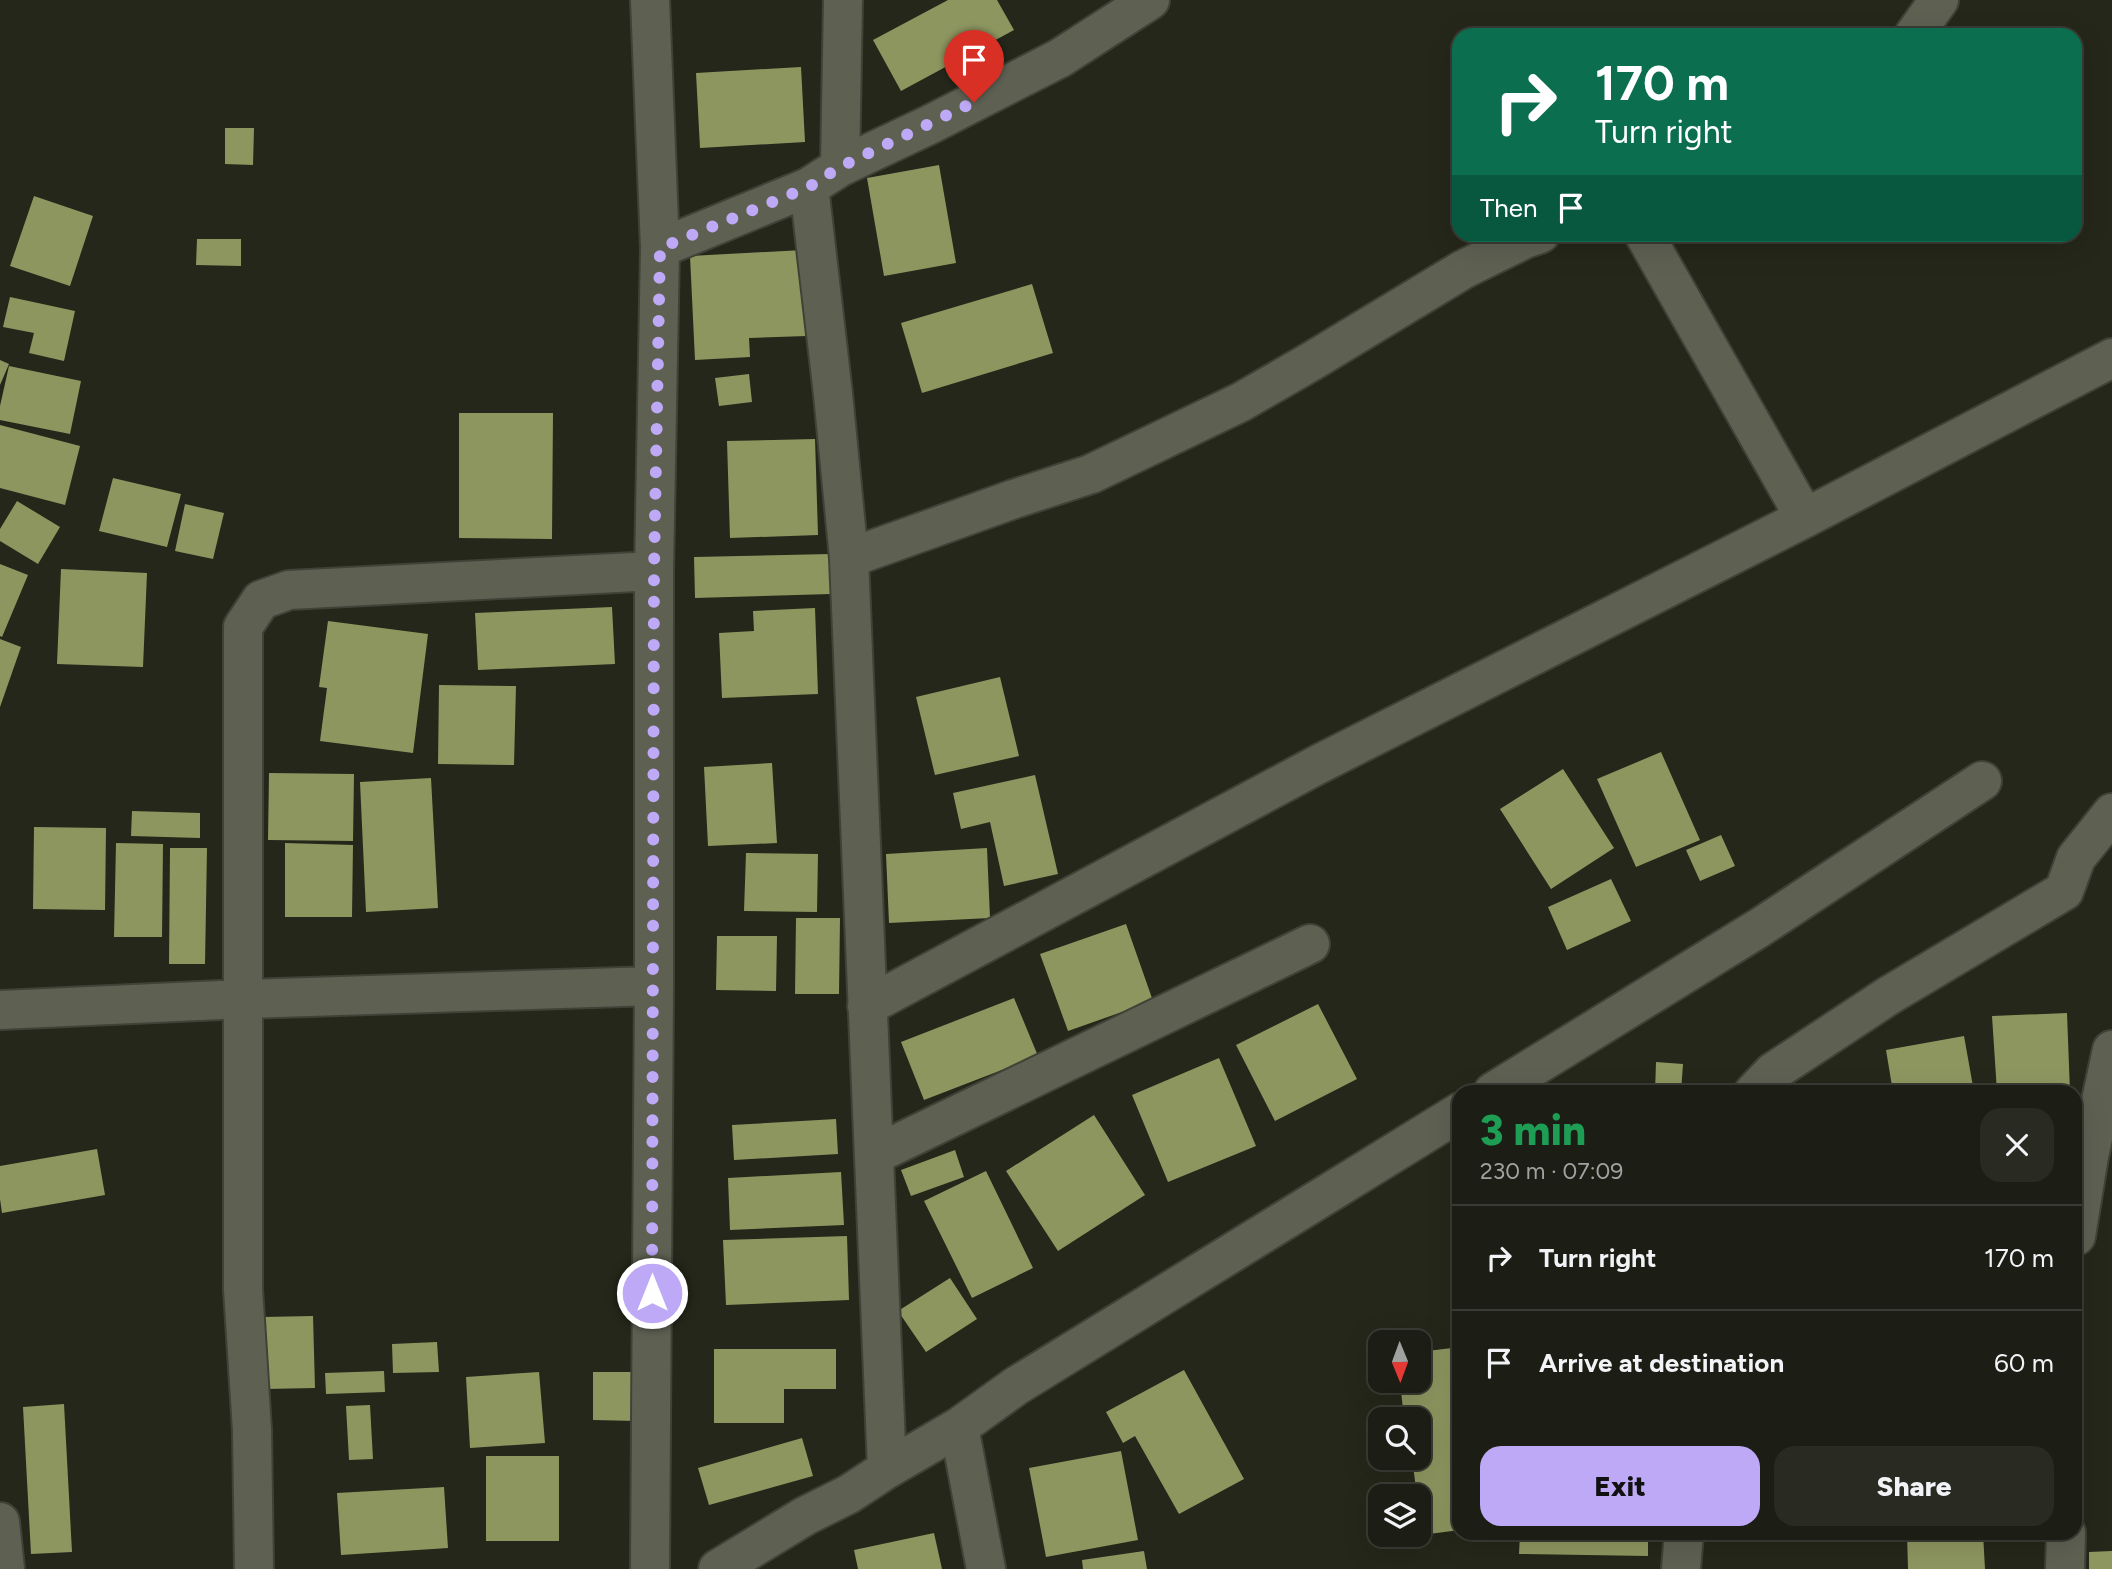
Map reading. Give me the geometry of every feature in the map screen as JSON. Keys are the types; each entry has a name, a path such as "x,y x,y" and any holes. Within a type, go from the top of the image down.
{"street":[{"path":"650,0 660,248 654,571 650,1569"},
{"path":"843,0 825,177 833,394 849,558 887,1469"},
{"path":"660,248 825,177 931,124 1060,58 1150,0"},
{"path":"1919,28 1939,0"},
{"path":"849,558 1091,474 1241,402 1464,269 1519,242"},
{"path":"1649,242 1805,517"},
{"path":"867,1006 1319,764 2112,358"},
{"path":"254,1569 252,1430 243,1289 243,628 261,600 289,590 654,571"},
{"path":"1504,1085 1759,928 1982,781"},
{"path":"1761,1085 1773,1072 1888,996 2064,891 2076,858 2112,813"},
{"path":"874,1155 1310,944"},
{"path":"0,1010 654,986"},
{"path":"2082,1199 2112,1050"},
{"path":"718,1569 959,1427 1016,1386 1452,1117"},
{"path":"959,1427 986,1569"},
{"path":"0,1522 5,1569"},
{"path":"1681,1569 1683,1540"},
{"path":"2065,1569 2066,1540"}],"building":[{"path":"948,0 997,0 1014,30 901,91 873,40"},
{"path":"801,67 805,142 700,148 696,73"},
{"path":"225,128 254,128 253,165 225,164"},
{"path":"939,165 956,263 884,276 867,178"},
{"path":"34,196 93,216 70,286 10,266"},
{"path":"197,239 241,239 241,266 196,265"},
{"path":"803,250 807,336 749,338 750,357 695,360 690,256"},
{"path":"1032,284 1053,353 922,393 901,323"},
{"path":"10,297 75,311 64,361 29,353 34,333 3,327"},
{"path":"0,360 9,364 0,385"},
{"path":"9,366 81,381 70,434 0,420 0,406"},
{"path":"749,374 752,402 719,406 715,378"},
{"path":"459,413 553,413 552,539 459,538"},
{"path":"0,425 80,446 65,505 0,488"},
{"path":"815,439 818,535 730,538 727,441"},
{"path":"113,478 181,494 167,547 99,531"},
{"path":"17,501 60,527 38,564 0,541 0,529"},
{"path":"185,504 224,513 213,559 175,551"},
{"path":"830,554 831,594 695,598 694,557"},
{"path":"0,564 28,575 2,637 0,636"},
{"path":"61,569 147,573 143,667 57,664"},
{"path":"612,607 615,664 478,670 475,613"},
{"path":"815,608 818,694 722,698 719,633 754,631 753,611"},
{"path":"328,621 428,634 413,753 320,741 327,688 319,687"},
{"path":"0,639 21,647 0,707"},
{"path":"1000,677 1019,756 935,775 916,697"},
{"path":"439,685 516,686 514,765 438,764"},
{"path":"1661,752 1700,840 1636,867 1597,779"},
{"path":"772,763 777,843 708,846 704,767"},
{"path":"1563,769 1614,848 1551,889 1500,809"},
{"path":"269,773 354,774 353,841 268,840"},
{"path":"1035,775 1058,874 1004,886 990,822 961,829 953,793"},
{"path":"431,778 438,908 366,912 360,782"},
{"path":"132,811 200,813 200,838 131,836"},
{"path":"34,827 106,828 105,910 33,909"},
{"path":"1721,835 1735,866 1700,881 1686,850"},
{"path":"116,843 163,844 162,937 114,937"},
{"path":"285,843 353,845 352,917 285,917"},
{"path":"170,848 207,848 205,964 169,964"},
{"path":"987,848 990,918 889,923 886,854"},
{"path":"746,853 818,854 817,912 744,911"},
{"path":"1611,879 1631,921 1567,950 1548,907"},
{"path":"796,918 840,918 839,994 795,994"},
{"path":"1126,924 1153,1001 1068,1031 1040,954"},
{"path":"717,936 777,936 776,991 716,990"},
{"path":"1014,998 1038,1056 924,1100 901,1042"},
{"path":"1318,1004 1357,1079 1275,1121 1236,1045"},
{"path":"2067,1013 2070,1085 1997,1085 1992,1016"},
{"path":"1964,1036 1973,1085 1892,1085 1886,1050"},
{"path":"1219,1058 1256,1146 1168,1182 1132,1095"},
{"path":"1656,1062 1683,1064 1682,1085 1655,1085"},
{"path":"1094,1115 1145,1195 1058,1251 1006,1171"},
{"path":"836,1119 838,1154 734,1160 732,1125"},
{"path":"97,1149 105,1195 2,1213 0,1166"},
{"path":"955,1150 964,1177 911,1196 901,1170"},
{"path":"986,1171 1033,1268 972,1298 924,1201"},
{"path":"841,1172 844,1225 730,1230 728,1178"},
{"path":"847,1236 849,1300 726,1305 723,1240"},
{"path":"950,1278 977,1319 926,1352 898,1311"},
{"path":"313,1316 315,1388 265,1389 263,1317"},
{"path":"437,1342 439,1372 393,1373 392,1344"},
{"path":"1452,1348 1452,1531 1431,1534 1431,1484 1415,1484 1414,1470 1431,1470 1431,1407 1403,1407 1401,1393 1432,1393 1432,1350"},
{"path":"714,1349 836,1349 836,1389 784,1389 784,1423 714,1423"},
{"path":"1184,1370 1244,1479 1179,1514 1135,1436 1123,1443 1106,1412"},
{"path":"384,1371 385,1392 326,1394 325,1373"},
{"path":"539,1372 545,1443 470,1448 466,1377"},
{"path":"593,1372 637,1372 637,1421 593,1420"},
{"path":"64,1404 72,1552 31,1554 23,1407"},
{"path":"370,1405 373,1459 349,1460 346,1406"},
{"path":"802,1438 813,1476 709,1505 698,1468"},
{"path":"1121,1451 1138,1540 1046,1557 1029,1468"},
{"path":"486,1456 559,1456 559,1541 486,1541"},
{"path":"444,1487 448,1548 341,1555 337,1493"},
{"path":"934,1533 942,1569 858,1569 854,1550"},
{"path":"1520,1540 1648,1540 1648,1556 1519,1554"},
{"path":"1907,1540 1983,1540 1985,1569 1908,1569"},
{"path":"1144,1551 1147,1569 1083,1569 1082,1560"},
{"path":"2112,1551 2112,1569 2089,1569 2089,1552"}],"route":[{"path":"652,1293 654,571 660,248 809,187 840,167 974,102"}]}
